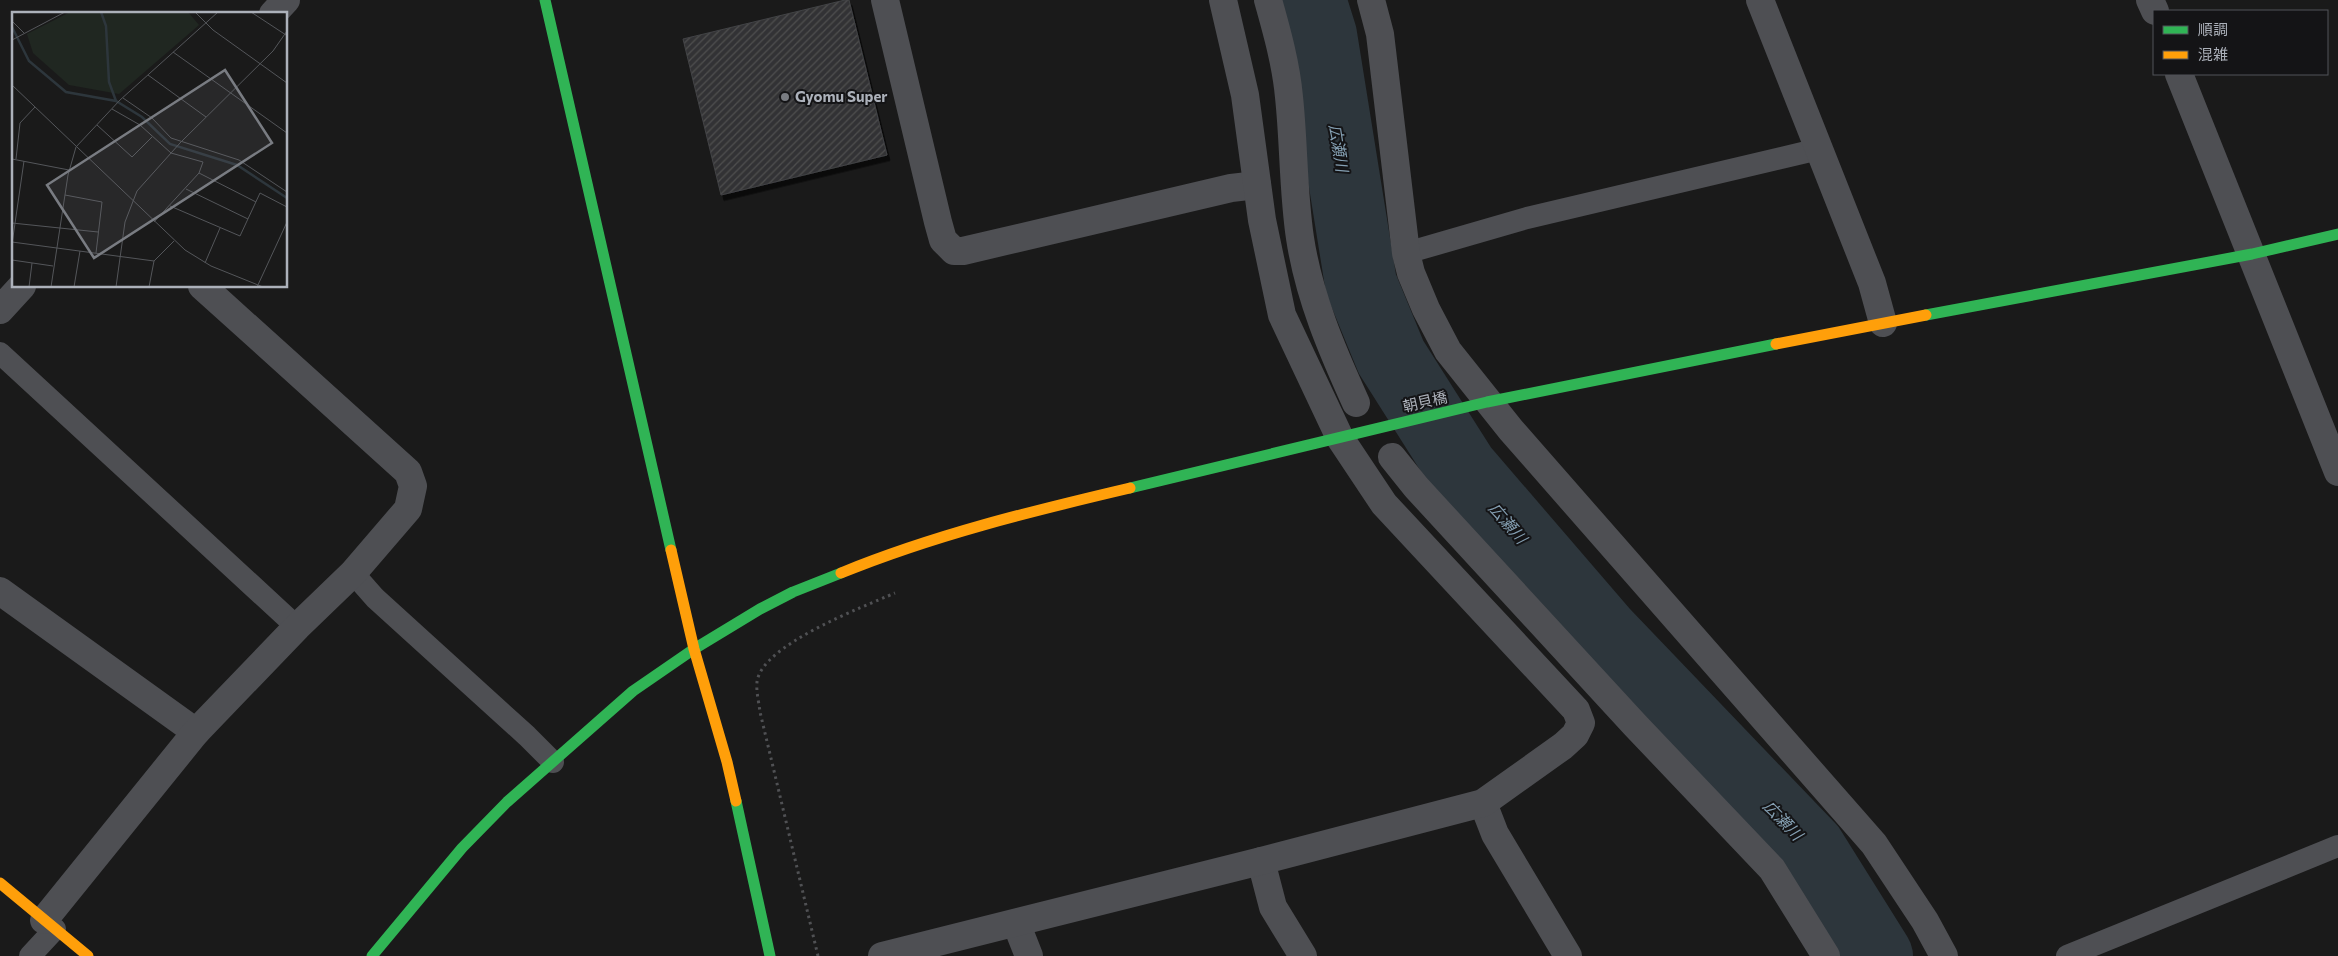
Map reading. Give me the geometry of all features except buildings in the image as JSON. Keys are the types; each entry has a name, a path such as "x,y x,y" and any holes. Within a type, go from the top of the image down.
{"street":[{"path":"275,12 286,0"},
{"path":"545,0 694,649 727,762 770,956"},
{"path":"885,0 938,222 943,240 954,250 963,251 1231,188 1257,185"},
{"path":"882,956 1483,803 1575,735 1581,724 1576,710 1384,504 1340,438 1282,315 1262,220 1245,95 1223,0"},
{"path":"1268,0 1280,43 1289,96 1300,236 1307,273 1317,311 1356,404"},
{"path":"1371,0 1380,34 1406,252 1411,273 1426,309 1475,405 1874,844 1925,920 1944,956"},
{"path":"1760,0 1872,283 1883,322"},
{"path":"2180,75 2338,472"},
{"name":"朝貝橋","path":"372,956 462,848 507,802 627,696 694,649 793,592 870,560 1012,516 1475,405 1883,322 2252,254 2338,234"},
{"path":"0,310 20,288"},
{"path":"50,924 196,732 297,627 353,573 408,509 413,486 408,472 204,288"},
{"path":"1392,458 1416,487 1628,718 1772,869 1826,956"},
{"path":"0,591 196,732"},
{"path":"1483,803 1495,834 1568,956"},
{"path":"1261,861 1272,907 1303,956"},
{"path":"0,883 88,956"},
{"path":"1016,923 1029,956"}],"lane":[{"path":"1406,252 1527,218 1819,149"},
{"path":"0,353 297,627"},
{"path":"353,573 375,598 528,736 553,762"},
{"path":"2067,956 2338,846"},
{"path":"30,956 50,924"}],"path":[{"path":"818,956 760,712 757,681 761,672 779,650 818,628 898,591"}],"waterway":[{"name":"広瀬川","path":"1310,0 1321,35 1361,284 1391,357 1462,469 1604,634 1810,849 1877,956"}],"traffic: fast":[{"path":"545,0 671,550"},
{"path":"1926,315 2252,254 2338,234"},
{"path":"1130,488 1487,402 1776,344"},
{"path":"372,956 462,848 507,802 633,691 694,649 760,609 793,592 841,573"},
{"path":"736,801 770,956"}],"traffic: slow":[{"path":"1776,344 1926,315"},
{"path":"841,573 947,535 1130,488"},
{"path":"671,550 694,649 727,762 736,801"},
{"path":"0,883 88,956"}],"place":[{"name":"Gyomu Super","path":"785,97"}]}
